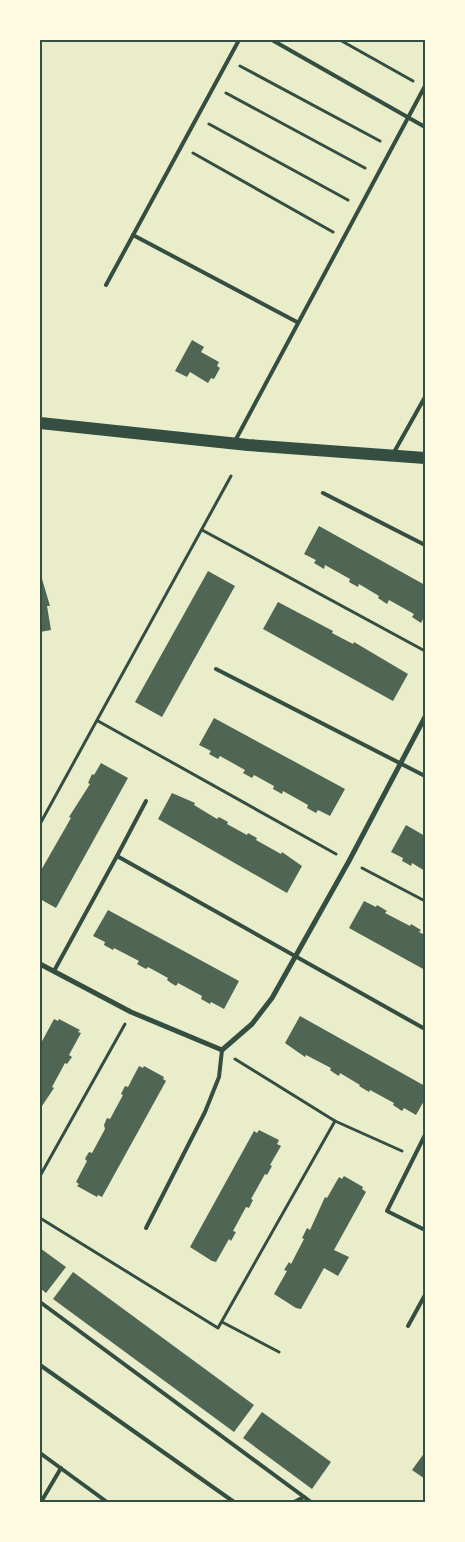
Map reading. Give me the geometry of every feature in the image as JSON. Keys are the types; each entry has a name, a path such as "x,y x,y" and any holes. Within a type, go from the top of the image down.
{"main road":[{"path":"40,423 234,443 425,458"}],"street":[{"path":"40,964 131,1012 222,1050 252,1024 272,998 349,861 425,717"}],"lane":[{"path":"106,285 239,40"},
{"path":"272,40 425,127"},
{"path":"234,443 297,322 425,87"},
{"path":"133,235 297,322"},
{"path":"392,456 425,397"},
{"path":"323,493 425,545"},
{"path":"216,669 425,776"},
{"path":"54,971 146,802"},
{"path":"117,856 425,1029"},
{"path":"146,1228 205,1112 219,1077 222,1050"},
{"path":"425,1135 387,1211 425,1230"},
{"path":"408,1326 425,1295"},
{"path":"40,1302 312,1502"},
{"path":"40,1365 234,1502"},
{"path":"40,1453 107,1502"},
{"path":"41,1502 61,1468"},
{"path":"294,1502 304,1496"}],"path":[{"path":"340,40 425,87"},
{"path":"229,60 391,148"},
{"path":"214,86 377,174"},
{"path":"197,117 360,207"},
{"path":"181,147 343,237"},
{"path":"40,824 231,476"},
{"path":"202,530 425,651"},
{"path":"98,721 425,902"},
{"path":"40,1176 131,1012"},
{"path":"222,1050 335,1122 414,1156"},
{"path":"40,1218 218,1328 335,1122"},
{"path":"222,1322 279,1352"}],"building":[{"path":"192,340 204,347 201,352 219,362 217,366 220,368 214,379 211,378 208,383 190,372 187,377 175,371"},
{"path":"319,526 425,585 425,620 423,619 421,623 412,617 414,614 389,600 387,604 378,598 379,596 359,584 358,587 349,582 350,579 325,565 324,569 314,563 316,560 304,554"},
{"path":"208,571 235,586 162,717 135,702"},
{"path":"40,572 50,606 47,606 51,630 40,632"},
{"path":"278,602 333,631 332,633 353,644 354,642 408,674 393,701 263,629"},
{"path":"214,718 345,789 330,816 318,810 316,813 307,808 308,805 283,791 282,794 273,789 274,786 254,775 252,778 243,773 245,770 220,756 218,759 209,754 211,751 199,745"},
{"path":"101,763 128,778 56,908 40,899 40,872 71,818 69,817 90,784 88,783 92,774 94,775"},
{"path":"172,793 195,803 194,805 217,819 219,817 228,822 227,824 247,835 248,833 257,838 256,840 281,854 282,852 302,866 287,893 158,819"},
{"path":"406,825 425,836 425,871 412,863 411,866 402,861 403,858 391,852"},
{"path":"364,901 376,907 377,905 387,911 385,913 421,930 419,932 425,935 425,970 349,928"},
{"path":"108,910 239,981 224,1009 201,999 202,996 178,983 176,986 167,980 168,978 148,967 146,969 137,964 139,961 114,948 113,950 104,945 105,942 93,936"},
{"path":"300,1016 425,1086 425,1099 416,1115 404,1108 402,1111 393,1105 394,1103 370,1090 369,1092 340,1073 339,1076 330,1070 331,1068 306,1055 305,1057 285,1043"},
{"path":"54,1019 58,1021 59,1019 80,1030 78,1032 81,1033 69,1055 72,1057 67,1064 65,1063 52,1087 54,1088 40,1109 40,1045"},
{"path":"139,1066 143,1068 144,1066 164,1077 163,1079 166,1081 102,1197 98,1195 97,1197 77,1186 79,1184 76,1182 87,1161 86,1157 89,1152 92,1153 105,1129 104,1125 107,1118 110,1119 123,1095 121,1094 125,1086 128,1087"},
{"path":"259,1130 279,1140 277,1144 281,1146 270,1165 272,1166 267,1175 265,1174 251,1199 253,1200 249,1208 246,1207 233,1231 236,1232 231,1241 229,1239 216,1262 212,1261 190,1247 254,1131 257,1133"},
{"path":"344,1176 363,1187 362,1189 366,1192 334,1250 349,1257 338,1276 324,1268 301,1309 296,1308 274,1294 287,1271 284,1270 289,1262 291,1264 304,1239 302,1238 307,1228 310,1230 325,1197 327,1198 339,1177 342,1179"},
{"path":"40,1248 66,1267 46,1293 40,1288"},
{"path":"73,1272 254,1405 234,1432 53,1299"},
{"path":"262,1412 331,1462 312,1489 243,1438"},
{"path":"425,1452 425,1479 412,1470"}]}
